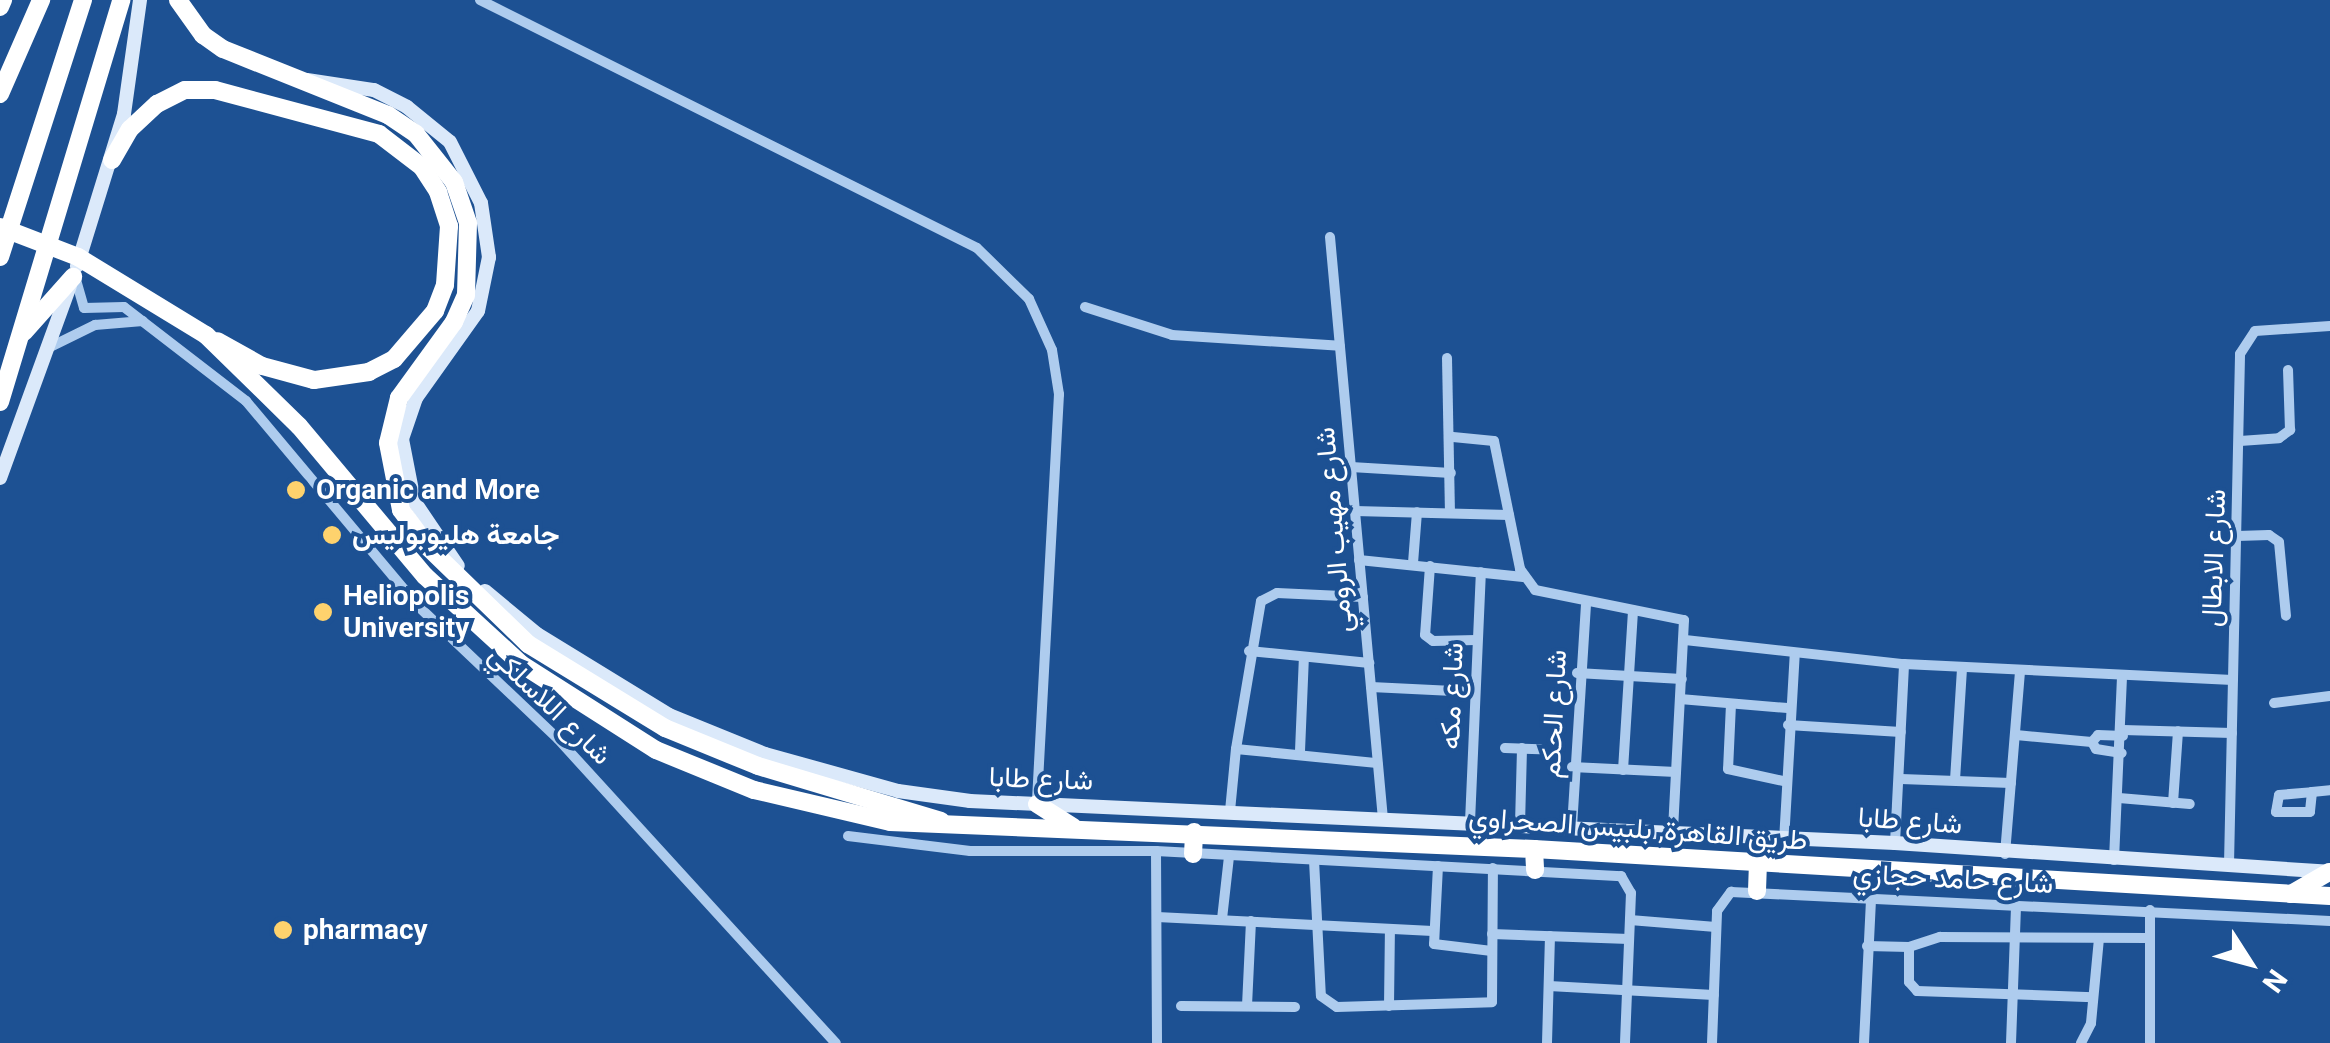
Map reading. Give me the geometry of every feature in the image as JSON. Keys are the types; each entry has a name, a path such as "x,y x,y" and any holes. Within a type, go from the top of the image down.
{"highway":[{"path":"0,94 40,0"},
{"path":"0,256 82,0"},
{"path":"0,402 121,0"},
{"path":"178,0 213,42 291,80 388,115 440,159 458,192 469,238 466,296 454,322 399,398 390,420 388,466 412,529 532,639 612,698 712,750 942,821"},
{"path":"0,227 96,266 206,335 284,375 337,380 394,359 435,311 450,256 449,226 422,168 379,134 244,94 200,89 175,94 147,112 112,160"},
{"path":"20,336 74,274"},
{"path":"206,335 299,426 424,576 533,672 656,750 736,784 819,808 915,825 942,821"},
{"path":"1037,804 1074,827"},
{"name":"طريق القاهرة, بلبيس الصحراوي","path":"942,821 1534,848 2330,896"},
{"path":"1193,854 1194,832"},
{"path":"1534,848 1535,870"},
{"path":"1756,891 1758,864"},
{"path":"2290,894 2330,872"}],"street":[{"path":"0,478 112,160 140,0"},
{"path":"480,0 977,248 1029,299 1052,350 1059,394 1037,804"},
{"name":"شارع مهيب الرومي","path":"1330,238 1382,819"},
{"name":"شارع اللاسلكي","path":"74,274 84,308 118,305 246,401 418,606 558,740 836,1043"},
{"path":"1085,307 1172,335 1340,346"},
{"path":"42,352 95,325 144,321"},
{"name":"شارع الابطال","path":"2229,864 2240,354 2248,335 2328,325"},
{"path":"1447,358 1452,437 1450,512"},
{"path":"2240,441 2279,438 2290,430 2288,370"},
{"path":"1452,437 1494,442 1524,577 1542,594 1586,605 1676,615 1686,634 1673,834"},
{"path":"1351,468 1451,473"},
{"path":"1355,511 1509,515"},
{"path":"1413,563 1418,512"},
{"path":"2237,536 2279,542 2286,616"},
{"path":"1359,560 1524,577"},
{"path":"1430,566 1425,635 1476,640"},
{"name":"شارع مكه","path":"1470,822 1481,572"},
{"path":"1230,810 1256,609 1268,596 1363,597"},
{"name":"شارع الحكم","path":"1572,827 1577,674 1586,605"},
{"path":"1624,770 1633,610"},
{"path":"1686,634 1794,653 1904,664 2233,680"},
{"name":"شارع طابا","path":"532,639 669,715 765,754 898,790 1037,804 1230,810 1784,841 1896,843 2005,854 2330,872"},
{"path":"1249,651 1368,663"},
{"path":"1784,841 1783,781 1794,653"},
{"path":"1300,751 1304,657"},
{"path":"1896,843 1904,664"},
{"path":"1954,780 1962,668"},
{"path":"2005,854 2020,671"},
{"path":"1577,674 1682,680"},
{"path":"2114,860 2123,733 2122,676"},
{"path":"1370,687 1474,692"},
{"path":"2274,704 2330,696"},
{"path":"1680,699 1788,708"},
{"path":"1732,704 1728,769 1783,781"},
{"path":"1788,725 1901,732"},
{"path":"2173,803 2178,731"},
{"path":"2092,742 2098,734 2232,733"},
{"path":"2016,735 2092,742"},
{"path":"2092,742 2096,749 2122,753"},
{"path":"1504,748 1540,749"},
{"path":"1520,825 1522,748"},
{"path":"1236,749 1300,751 1378,763"},
{"path":"1572,768 1676,772"},
{"path":"1901,779 2011,783"},
{"path":"2312,792 2330,790"},
{"path":"2119,798 2190,804"},
{"path":"848,836 990,852 1156,851 1620,876 1631,892 1624,1043"},
{"path":"1156,851 1157,1043"},
{"path":"1222,920 1230,857"},
{"path":"1314,860 1324,1001 1337,1008 1492,1002 1493,868"},
{"path":"1438,866 1432,931 1439,948 1492,951"},
{"path":"1712,1043 1716,927 1724,896 1756,891"},
{"name":"شارع حامد حجازي","path":"1756,891 2330,922"},
{"path":"1871,898 1864,1043 1874,1043"},
{"path":"2012,1043 2016,905"},
{"path":"2150,910 2150,1043"},
{"path":"1157,917 1432,931"},
{"path":"1630,920 1716,927"},
{"path":"1247,1006 1251,921"},
{"path":"1389,1006 1390,929"},
{"path":"1492,934 1630,939"},
{"path":"1547,1043 1550,936"},
{"path":"1867,946 1909,946 1940,937 2148,938"},
{"path":"2082,1043 2093,997 2098,938"},
{"path":"1909,946 1908,982 1917,991 2093,997"},
{"path":"1549,986 1714,994"},
{"path":"1181,1006 1295,1006"}],"place":[{"name":"Organic and More","path":"296,490"},
{"name":"جامعة هليوبوليس","path":"332,535"},
{"name":"Heliopolis University","path":"323,612"},
{"name":"pharmacy","path":"283,930"}]}
